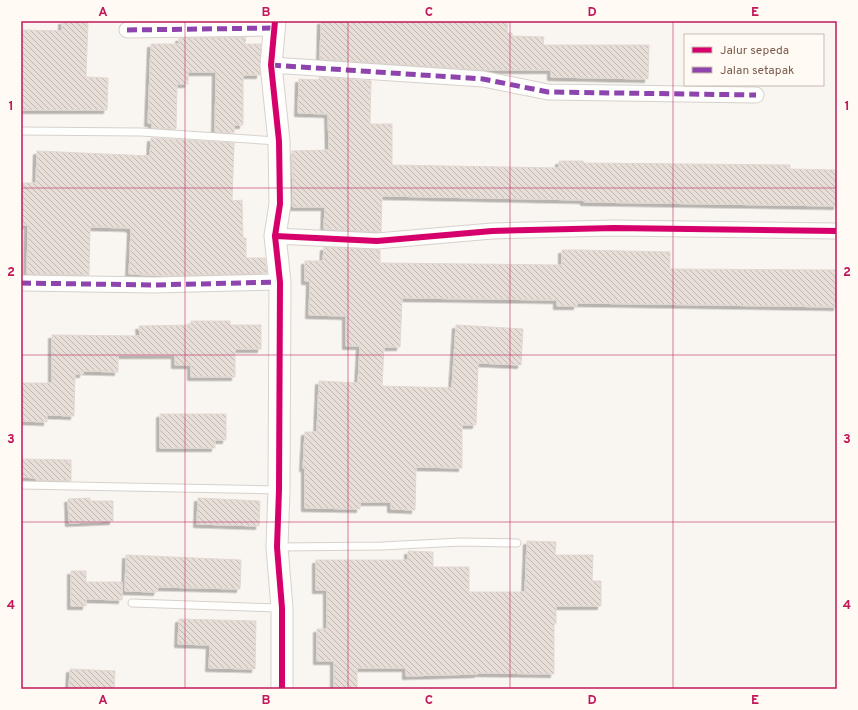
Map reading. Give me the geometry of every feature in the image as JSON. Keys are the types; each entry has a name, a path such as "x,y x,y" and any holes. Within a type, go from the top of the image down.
{"street":[{"path":"127,30 274,24 271,65 280,141 280,204 274,236 280,282 280,490 277,547 282,608 282,689"},
{"path":"271,65 483,79 548,92 756,95"},
{"path":"274,236 377,241 492,231 614,228 837,231"},
{"path":"21,282 154,285 280,282"}],"lane":[{"path":"21,130 141,132 280,141"},
{"path":"21,485 280,490"},
{"path":"277,547 382,546 461,542 517,543"},
{"path":"132,603 282,608"}],"building":[{"path":"62,21 88,21 86,77 108,78 107,110 21,110 21,30 62,31"},
{"path":"321,21 508,21 507,33 512,33 512,36 544,37 543,45 649,45 648,79 551,77 551,70 484,70 320,59"},
{"path":"246,37 245,44 261,44 260,75 243,75 243,125 234,125 234,133 215,132 216,72 188,72 188,84 177,84 176,129 152,128 152,123 148,123 151,44 179,44 179,38"},
{"path":"319,77 371,81 370,124 392,124 392,165 559,168 559,161 583,161 583,163 790,165 790,169 837,170 837,206 584,202 584,200 382,196 381,232 324,229 325,207 293,207 292,151 329,150 328,114 298,113 299,79 319,80"},
{"path":"151,138 234,143 232,201 242,200 243,238 246,238 246,258 265,258 267,273 169,276 129,274 131,230 129,228 90,227 89,275 27,274 28,225 21,225 21,183 36,183 37,151 150,156"},
{"path":"324,247 380,250 380,263 562,265 562,250 580,250 670,252 670,269 837,270 837,307 577,303 577,306 557,306 557,300 402,298 400,347 384,347 382,386 452,388 456,325 523,329 521,365 478,363 476,425 462,425 462,468 416,467 415,510 391,509 391,502 360,502 360,509 305,508 305,468 303,468 305,432 317,432 319,381 358,383 360,346 346,346 346,316 309,315 310,281 305,281 305,261 323,261"},
{"path":"191,321 230,321 230,325 261,325 261,349 235,349 235,377 191,377 191,365 175,365 175,355 118,355 118,372 83,371 83,374 75,374 74,416 47,415 47,422 21,421 21,383 52,383 52,335 140,336 139,326 191,325"},
{"path":"160,414 226,414 226,440 215,440 215,448 160,448"},
{"path":"21,459 71,460 71,481 36,480 36,478 21,477"},
{"path":"90,498 90,501 113,501 113,521 69,523 68,499"},
{"path":"198,498 260,501 259,526 197,524"},
{"path":"527,541 556,542 555,555 593,555 592,581 601,581 601,606 556,606 556,624 554,624 554,674 478,673 406,676 406,668 357,668 357,689 334,689 334,661 317,661 317,629 327,629 327,590 316,590 316,560 408,560 408,551 433,552 433,567 469,567 469,592 525,592"},
{"path":"126,555 241,560 240,589 158,587 157,592 125,591"},
{"path":"71,571 86,571 86,582 122,582 122,600 86,599 86,606 71,606"},
{"path":"179,619 256,621 255,669 209,668 210,645 178,644"},
{"path":"70,669 115,671 114,689 69,689"}],"marked path":[{"path":"127,30 274,28"},
{"path":"271,65 483,79 548,92 756,95"},
{"path":"21,283 154,285 280,282"}],"cycle path":[{"path":"275,21 271,65 279,141 280,204 275,236 280,282 279,490 277,547 282,608 282,689"},
{"path":"275,236 377,241 492,231 614,228 837,231"}]}
